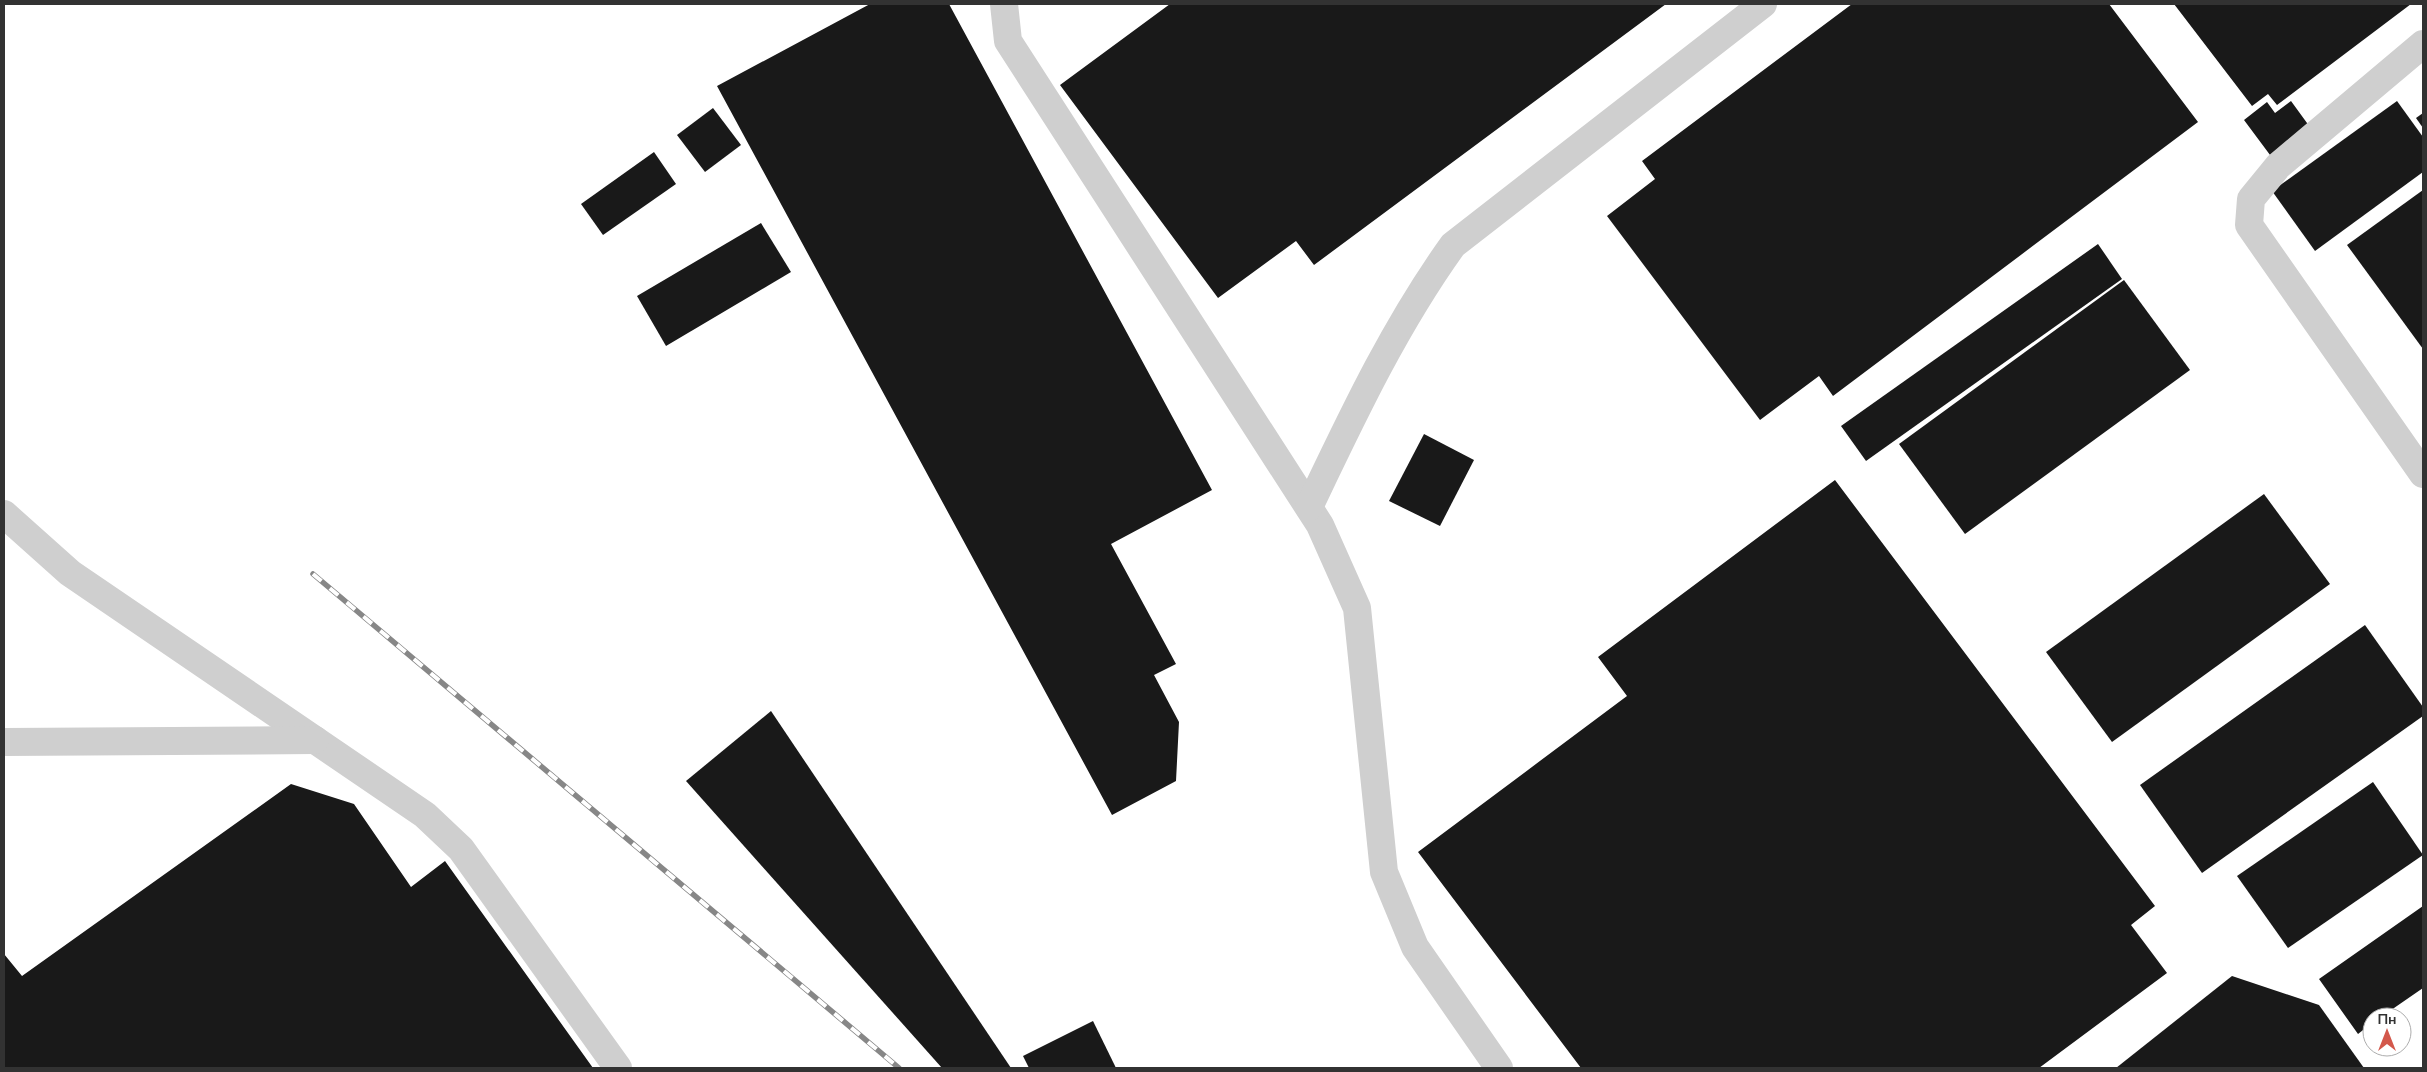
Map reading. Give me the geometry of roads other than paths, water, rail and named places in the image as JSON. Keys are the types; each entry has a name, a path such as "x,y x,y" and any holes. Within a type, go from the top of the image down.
{"lane":[{"path":"1004,4 1008,41 1320,525 1357,608 1384,872 1415,947 1499,1068"},
{"path":"1309,507 1369,380 1423,286 1453,245 1763,4"},
{"path":"2423,44 2278,166 2251,199 2249,225 2423,474"},
{"path":"4,514 70,573 425,816 461,849 618,1068"},
{"path":"4,742 315,740"}],"railway":[{"path":"313,574 899,1068"}]}
